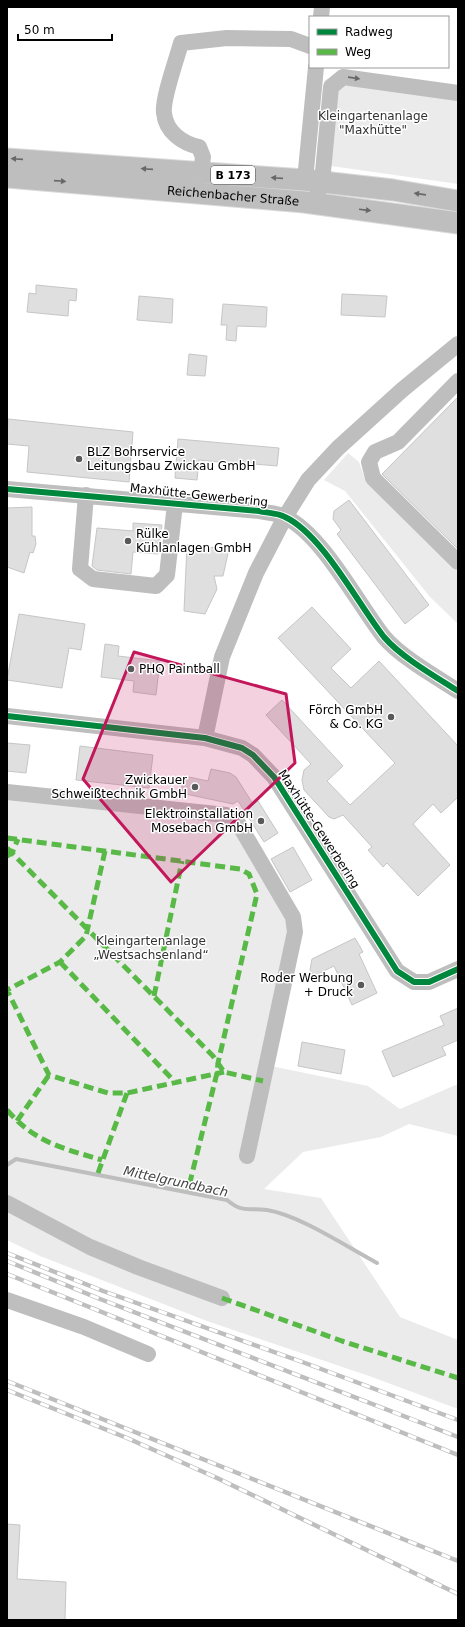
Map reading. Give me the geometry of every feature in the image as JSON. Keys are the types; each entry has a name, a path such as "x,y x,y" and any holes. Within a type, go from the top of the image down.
{"main road":[{"name":"Reichenbacher Straße","path":"7,159 312,181 393,190 458,201"},
{"name":"Reichenbacher Straße","path":"7,177 316,204 458,223"}],"street":[{"path":"201,172 203,157 199,147 186,144 171,132 163,112 181,43 227,38 291,39 309,46"},
{"path":"316,68 312,181 316,204"},
{"path":"312,181 323,172 331,87 343,77 458,93"},
{"path":"205,738 222,657 256,573 285,517 308,480 338,448 402,390 458,344"},
{"path":"458,382 398,442 375,452 369,462 373,478 458,562"},
{"name":"Maxhütte-Gewerbering","path":"7,489 259,511 285,517 304,530 330,560 385,638 418,666 458,691"},
{"path":"86,495 80,569 94,579 148,586 156,586 167,575 175,504"},
{"name":"Maxhütte-Gewerbering","path":"7,716 205,738 242,748 253,755 274,777 397,971 414,982 429,982 458,969"},
{"path":"7,792 226,816 238,823 293,917 295,932 247,1156"},
{"path":"7,1203 90,1247 138,1267 222,1298"},
{"path":"7,1300 84,1327 148,1354"}],"highlighted area":[{"path":"134,652 286,694 295,763 171,882 83,779"}],"green space":[{"name":"Kleingartenanlage \"Maxhütte\"","path":"341,70 458,87 458,184 317,164 324,81"},
{"path":"348,453 359,462 366,482 458,572 458,624 430,597 345,491 324,480"},
{"name":"Kleingartenanlage „Westsachsenland“","path":"7,787 228,811 300,913 271,1066 368,1086 400,1109 458,1084 458,1136 409,1124 381,1137 303,1152 264,1189 321,1198 400,1317 458,1340 458,1409 372,1377 207,1321 40,1256 7,1240"}],"building":[{"path":"36,285 77,289 76,301 69,300 68,316 27,312 29,293 36,294"},
{"path":"342,294 387,296 385,317 341,315"},
{"path":"139,296 173,299 172,323 137,320"},
{"path":"223,304 267,307 266,327 237,326 236,341 226,340 227,325 221,325"},
{"path":"189,354 207,356 205,376 187,375"},
{"path":"458,397 458,549 382,474"},
{"name":"BLZ Bohrservice Leitungsbau Zwickau GmbH","path":"8,419 133,432 129,482 27,472 29,446 7,444"},
{"path":"178,439 279,448 277,466 243,463 242,468 219,466 219,462 199,460 197,480 175,478"},
{"path":"349,500 429,605 405,624 337,534 341,530 333,519 334,511"},
{"path":"32,507 32,536 35,536 36,544 33,553 30,552 24,573 7,567 7,508"},
{"name":"Rülke Kühlanlagen GmbH","path":"133,523 162,525 158,554 133,552 131,574 97,570 92,566 97,528 133,531"},
{"path":"187,545 229,549 223,576 214,576 217,589 205,614 184,611"},
{"path":"312,607 351,649 331,668 351,688 379,661 458,746 458,797 441,813 433,804 413,824 450,865 418,896 387,863 383,867 368,850 372,847 343,815 334,819 329,817 304,790 302,780 304,770 311,764 266,715 282,700 343,766 327,781 350,805 395,763 278,638"},
{"path":"19,614 85,624 81,650 69,648 62,688 7,680"},
{"name":"PHQ Paintball","path":"105,644 119,646 118,656 160,661 156,695 133,692 134,681 101,677"},
{"path":"7,743 30,745 26,773 7,771"},
{"path":"80,746 153,755 149,788 76,780"},
{"path":"211,769 230,773 236,777 253,804 258,801 278,833 264,842 238,801 233,804 181,793 184,776 208,781"},
{"path":"293,847 312,880 290,892 271,859"},
{"path":"355,938 363,952 359,954 377,993 352,1005 334,966 314,976 310,970 312,959"},
{"path":"458,1008 458,1040 442,1047 446,1055 393,1077 382,1051 444,1025 440,1016"},
{"path":"302,1042 345,1050 341,1074 298,1066"},
{"path":"7,1524 20,1525 17,1579 66,1582 65,1620 7,1620"}],"waterway":[{"name":"Mittelgrundbach","path":"7,1165 16,1159 227,1200 242,1209 260,1209 280,1213 308,1225 377,1263"}],"railway":[{"path":"7,1253 103,1291 305,1363 458,1420"},
{"path":"7,1261 100,1299 458,1437"},
{"path":"7,1274 458,1455"},
{"path":"7,1381 458,1561"},
{"path":"7,1390 127,1438 217,1478 458,1594"}],"marked path":[{"path":"7,838 240,869 249,874 257,894 218,1063 217,1073 188,1190"},
{"path":"7,856 12,853 18,839"},
{"path":"7,848 213,1056 224,1072 263,1081"},
{"path":"105,851 86,936 60,962 7,990 49,1075 108,1093 127,1093 224,1072"},
{"path":"154,996 182,861"},
{"path":"60,962 176,1083"},
{"path":"17,1121 49,1075"},
{"path":"98,1173 127,1093"},
{"path":"7,1110 28,1130 50,1143 102,1160"},
{"path":"222,1298 342,1341 458,1378"}],"cycle path":[{"path":"7,489 259,511 285,517 299,526 326,554 384,637 400,652 419,666 458,691"},
{"path":"7,716 205,738 242,748 253,755 274,777 397,971 414,982 429,982 458,969"}],"place":[{"name":"BLZ Bohrservice Leitungsbau Zwickau GmbH","path":"79,459"},
{"name":"Rülke Kühlanlagen GmbH","path":"128,541"},
{"name":"PHQ Paintball","path":"131,669"},
{"name":"Förch GmbH & Co. KG","path":"391,717"},
{"name":"Zwickauer Schweißtechnik GmbH","path":"195,787"},
{"name":"Elektroinstallation Mosebach GmbH","path":"261,821"},
{"name":"Roder Werbung + Druck","path":"361,985"}]}
